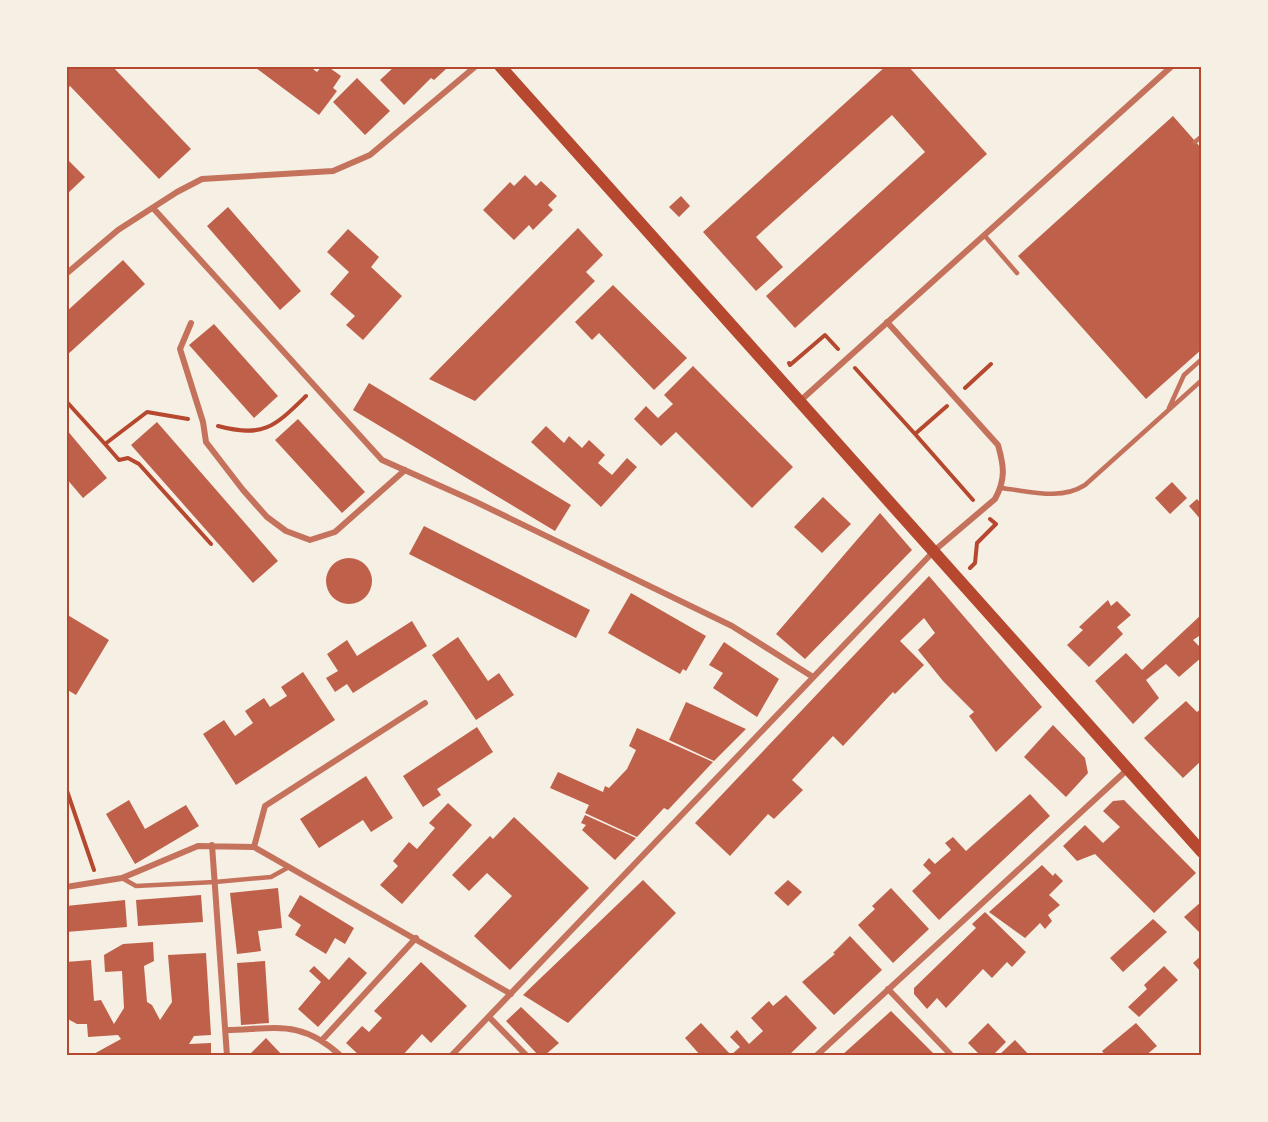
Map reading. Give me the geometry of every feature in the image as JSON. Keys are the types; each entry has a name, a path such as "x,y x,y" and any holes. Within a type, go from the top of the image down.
{"main road":[{"path":"500,66 799,402 935,550 1202,852"}],"street":[{"path":"66,274 118,230 202,179 333,171 370,155 476,66"},
{"path":"799,402 1172,66"},
{"path":"153,208 382,460 474,501 732,626 813,677"},
{"path":"451,1056 935,550 995,500 1001,488 1005,469 998,445 887,322"},
{"path":"191,323 180,349 203,422 206,442 267,517 286,531 310,540 335,532 405,470"},
{"path":"254,847 265,807 425,704"},
{"path":"816,1056 1128,769"},
{"path":"212,845 227,1056"},
{"path":"66,887 122,878 198,846 254,847 511,994"},
{"path":"323,1039 416,938"},
{"path":"888,989 952,1056"},
{"path":"489,1017 527,1056"},
{"path":"226,1030 293,1029 323,1039 341,1056"}],"lane":[{"path":"1196,142 1202,136"},
{"path":"984,235 1017,273"},
{"path":"1168,410 1184,375 1202,359"},
{"path":"1001,488 1061,495 1073,493 1085,485 1202,380"},
{"path":"122,878 136,886 215,882 271,877 289,867"}],"path":[{"path":"959,578 975,563 977,543 996,524 915,434 991,363"},
{"path":"105,444 119,460 128,459 139,464 211,544"},
{"path":"66,788 98,881"}],"building":[{"path":"66,66 112,66 191,149 159,179 70,86 66,90"},
{"path":"258,66 309,66 317,72 322,66 327,66 341,76 333,88 337,91 319,115 256,68"},
{"path":"395,66 443,66 446,69 434,80 431,78 404,105 380,80"},
{"path":"886,66 908,66 987,154 795,328 766,296 925,152 892,115 756,237 783,267 756,291 703,232"},
{"path":"357,78 390,111 365,135 333,102"},
{"path":"1173,116 1202,149 1202,349 1146,399 1018,256"},
{"path":"66,158 85,177 66,195"},
{"path":"525,175 536,186 541,181 557,196 548,205 553,210 533,230 529,225 514,240 483,210 510,182 514,186"},
{"path":"681,196 690,206 679,217 669,207"},
{"path":"228,207 301,291 280,310 207,226"},
{"path":"578,228 603,255 586,272 595,281 475,401 429,379"},
{"path":"348,229 379,257 371,267 402,296 363,340 346,325 355,316 330,294 349,272 327,252"},
{"path":"123,260 145,284 66,356 66,312"},
{"path":"613,285 687,358 654,390 599,333 592,340 575,322"},
{"path":"214,324 278,396 254,418 189,345"},
{"path":"693,366 793,467 752,508 676,432 661,446 634,419 646,406 658,418 673,404 664,395"},
{"path":"369,383 571,505 555,531 353,410"},
{"path":"298,419 365,492 342,513 275,440"},
{"path":"157,422 278,561 253,583 131,445"},
{"path":"546,426 564,443 569,436 582,448 589,440 605,455 598,463 612,475 627,458 637,467 601,507 531,442"},
{"path":"66,429 107,478 83,498 66,478"},
{"path":"1172,482 1187,498 1170,514 1155,498"},
{"path":"823,497 851,524 822,553 794,527"},
{"path":"1197,499 1202,504 1202,521 1189,506"},
{"path":"880,513 912,550 805,659 776,634"},
{"path":"424,526 590,610 576,638 409,554"},
{"path":"349,558 365,565 372,581 365,597 349,604 333,597 326,581 333,565"},
{"path":"929,576 1042,707 996,752 969,716 974,712 943,681 918,650 935,633 924,618 900,641 924,665 895,694 893,692 843,746 833,736 792,780 803,790 774,819 768,814 730,856 695,823"},
{"path":"631,593 706,636 686,671 683,669 680,674 608,633"},
{"path":"1108,600 1111,606 1117,601 1131,615 1117,627 1123,634 1089,667 1067,645 1083,630 1079,627"},
{"path":"66,614 109,640 76,695 66,689"},
{"path":"1202,614 1202,634 1193,640 1202,649 1202,657 1179,677 1166,664 1146,680 1159,698 1133,724 1095,681 1126,653 1142,670"},
{"path":"412,621 427,646 353,693 347,684 335,692 326,678 338,671 327,654 347,640 357,656"},
{"path":"458,637 488,681 499,673 514,695 476,720 432,655"},
{"path":"724,642 779,679 757,717 713,688 723,673 709,665"},
{"path":"303,672 335,720 236,785 203,734 224,720 235,736 253,723 245,711 264,698 270,707 287,696 281,687"},
{"path":"1186,701 1197,712 1202,708 1202,760 1183,778 1144,738"},
{"path":"686,702 746,729 714,761 669,740"},
{"path":"1053,725 1085,758 1088,773 1066,797 1024,757"},
{"path":"477,727 493,752 437,789 441,795 423,807 403,776"},
{"path":"637,728 713,762 668,810 664,808 637,837 585,813 589,805 550,788 558,772 603,792 605,786 609,788 627,769 636,750 629,746"},
{"path":"366,776 393,818 371,832 363,820 319,848 300,819"},
{"path":"1030,794 1050,816 939,920 912,891 931,873 923,865 929,858 935,864 951,850 945,843 953,837 966,851"},
{"path":"129,800 145,829 186,805 199,826 135,864 106,814"},
{"path":"1124,800 1196,873 1154,913 1095,854 1077,861 1063,846 1085,825 1103,843 1120,827 1103,811 1113,801"},
{"path":"448,803 472,825 402,904 380,885 398,866 393,861 409,842 417,849 435,828 429,823"},
{"path":"585,815 636,838 615,860 582,830 586,825 581,823"},
{"path":"514,817 589,888 510,970 474,936 512,896 487,873 469,891 452,875 490,836 493,839"},
{"path":"1042,865 1053,876 1055,873 1063,881 1049,895 1060,905 1048,915 1052,921 1045,929 1040,923 1025,938 989,912"},
{"path":"643,880 676,913 568,1023 523,995"},
{"path":"788,880 802,892 788,906 774,893"},
{"path":"278,888 282,928 258,931 261,951 237,954 230,893"},
{"path":"891,888 929,929 893,963 858,925 875,909 872,906"},
{"path":"201,895 203,922 138,926 136,900"},
{"path":"300,895 354,928 345,944 335,938 326,954 295,935 301,925 288,916"},
{"path":"125,900 127,927 66,932 66,906"},
{"path":"1202,901 1202,929 1199,932 1184,917"},
{"path":"985,912 1026,952 1012,967 1007,962 992,978 983,969 946,1008 937,998 927,1009 914,994 914,988 976,928 972,924"},
{"path":"1153,919 1167,932 1123,972 1110,958"},
{"path":"850,936 882,970 834,1015 802,982 835,954 833,953"},
{"path":"153,942 154,961 144,966 147,1002 152,1005 160,1020 172,1002 168,955 206,953 211,1035 194,1036 189,1044 211,1043 211,1056 90,1056 121,1039 118,1035 88,1037 87,1024 77,1024 66,1018 66,962 91,960 94,1001 101,1000 114,1024 124,1008 122,971 105,972 104,955 123,944"},
{"path":"1202,955 1202,973 1193,963"},
{"path":"349,957 367,973 318,1027 298,1009 321,982 309,971 314,966 329,980"},
{"path":"265,961 269,1023 241,1025 237,963"},
{"path":"421,962 467,1006 431,1043 422,1034 402,1056 360,1056 346,1043 362,1026 369,1032 382,1018 374,1011"},
{"path":"1164,966 1178,980 1139,1017 1128,1007 1147,989 1144,985"},
{"path":"786,995 817,1028 788,1056 701,1056 685,1038 701,1023 731,1055 740,1047 730,1037 737,1030 749,1044 763,1031 751,1018 769,1001 773,1006"},
{"path":"521,1007 559,1043 544,1056 539,1056 506,1021"},
{"path":"891,1011 934,1054 933,1056 841,1056"},
{"path":"988,1023 1006,1042 992,1056 981,1056 968,1043"},
{"path":"1136,1023 1157,1046 1145,1056 1106,1056 1102,1051"},
{"path":"266,1038 283,1056 248,1056"},
{"path":"1015,1040 1030,1056 998,1056"}]}
